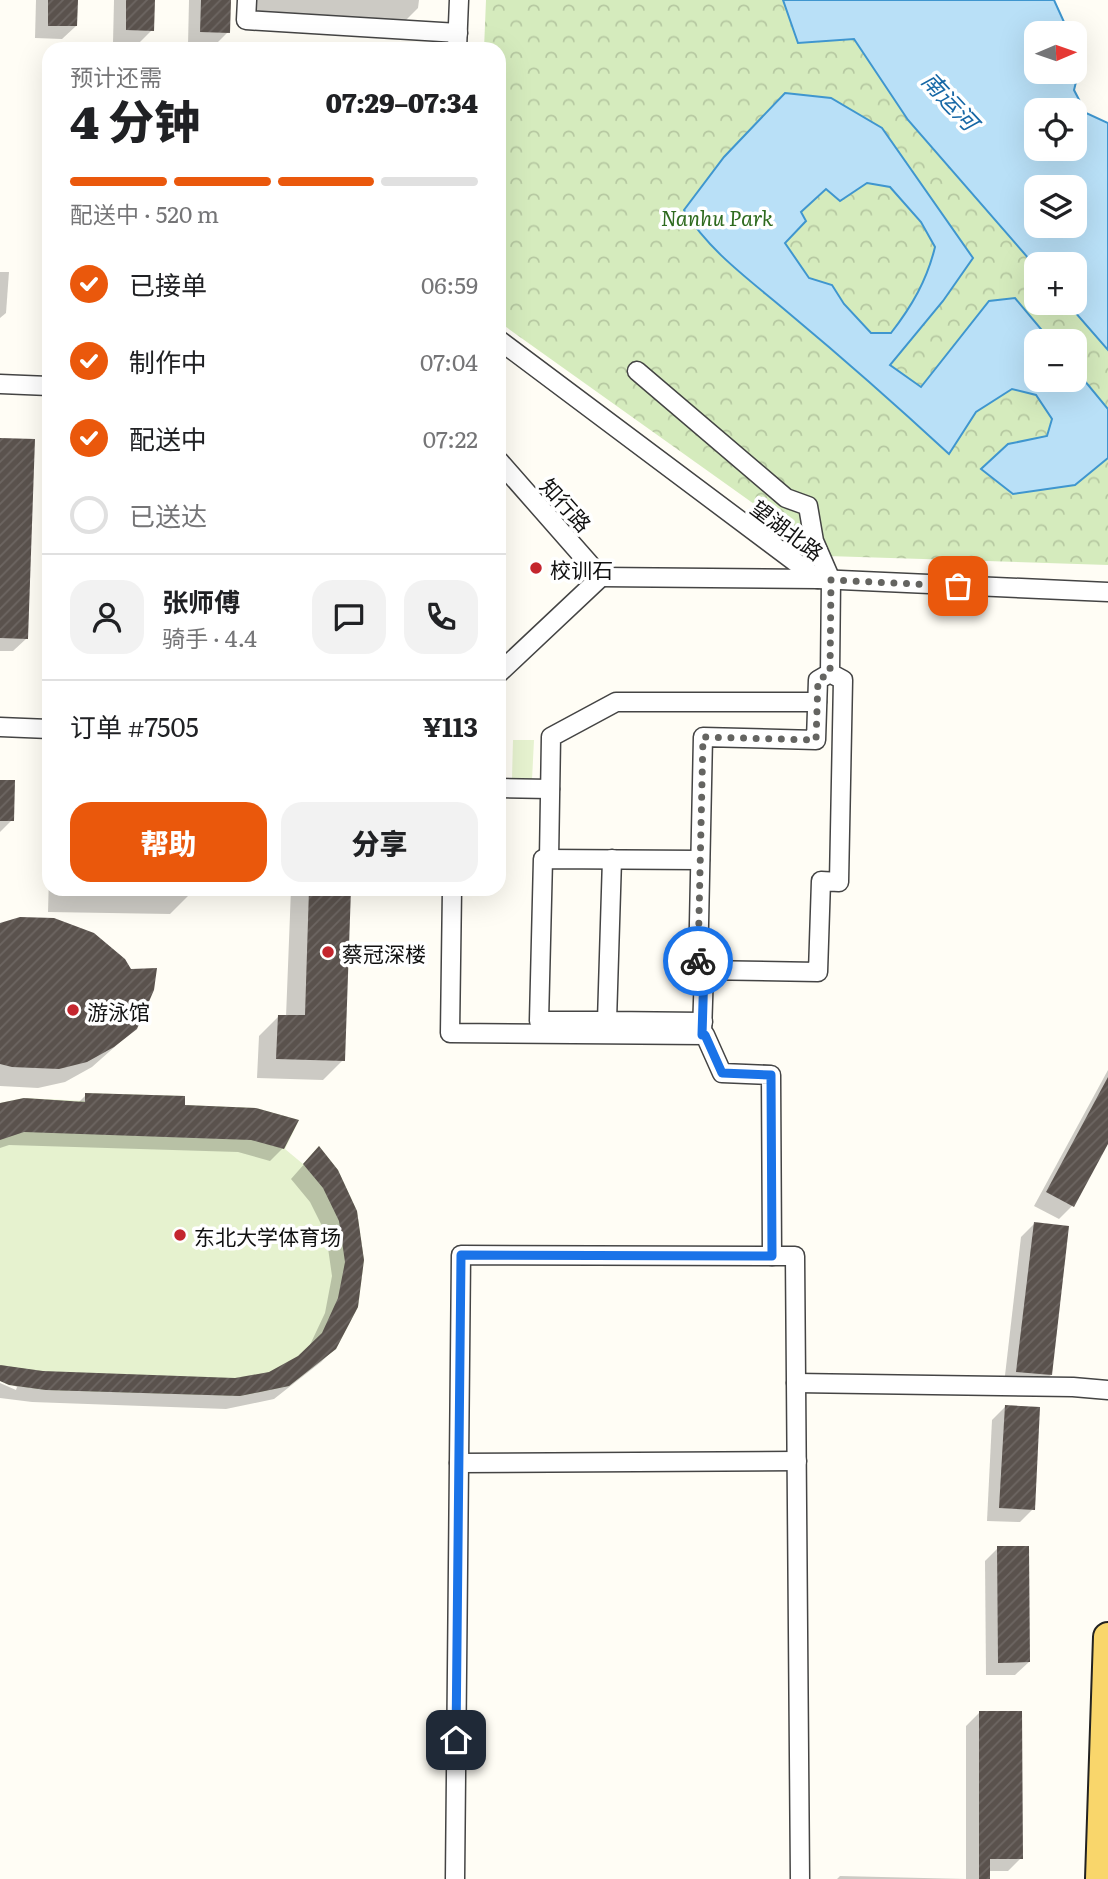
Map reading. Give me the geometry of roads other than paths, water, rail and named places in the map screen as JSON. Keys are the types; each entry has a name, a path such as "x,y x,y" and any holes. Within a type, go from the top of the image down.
{"main road":[{"path":"1100,1879 1108,1637"}],"street":[{"path":"247,0 246,20 458,41 459,0"},
{"name":"望湖北路","path":"506,345 825,580 1108,593"},
{"path":"637,371 786,498 808,506 825,580 830,673"},
{"path":"0,384 42,386"},
{"name":"知行路","path":"506,469 601,577"},
{"path":"506,666 601,577 825,580"},
{"path":"816,740 818,680 830,673"},
{"path":"830,673 843,680 839,882 821,881 818,972 698,970 703,737 841,741"},
{"path":"549,859 551,737 616,702 817,702"},
{"path":"0,727 42,729"},
{"path":"506,788 550,789"},
{"path":"700,860 543,859 539,1021 607,1021 702,1028"},
{"path":"607,1021 611,859"},
{"path":"452,896 450,1033 702,1028"},
{"path":"704,970 702,1028 722,1073 771,1075 772,1256"},
{"path":"455,1879 461,1255 796,1256 800,1879"},
{"path":"796,1383 1073,1387 1108,1390"},
{"path":"459,1463 797,1461"}],"water":[{"name":"南运河","path":"783,0 1054,0 1064,21 1024,21 1024,84 1076,84 1074,90 1078,98 1024,98 1024,161 1087,161 1087,113 1108,123 1108,350 1077,315 1087,315 1087,252 1024,253 908,120 854,39 798,43"},
{"path":"785,93 831,98 882,128 973,258 943,301 890,365 921,387 989,301 1015,298 1024,309 1024,315 1029,315 1041,329 1024,329 1024,392 1012,389 976,412 949,454 851,366 733,267 706,240 684,210 724,157","holes":["867,183 890,187 921,222 935,247 932,259 912,303 891,333 871,333 844,304 832,285 809,278 785,243 806,221 801,212 826,189 840,201"]},
{"path":"1087,384 1108,409 1108,458 1075,485 1013,494 981,469 1008,444 1047,436 1052,419 1036,395 1024,392 1087,392"}],"place":[{"name":"校训石","path":"536,568"},
{"name":"蔡冠深楼","path":"328,952"},
{"name":"游泳馆","path":"73,1010"},
{"name":"东北大学体育场","path":"180,1235"}],"park label":[{"name":"Nanhu Park","path":"717,216"}]}
